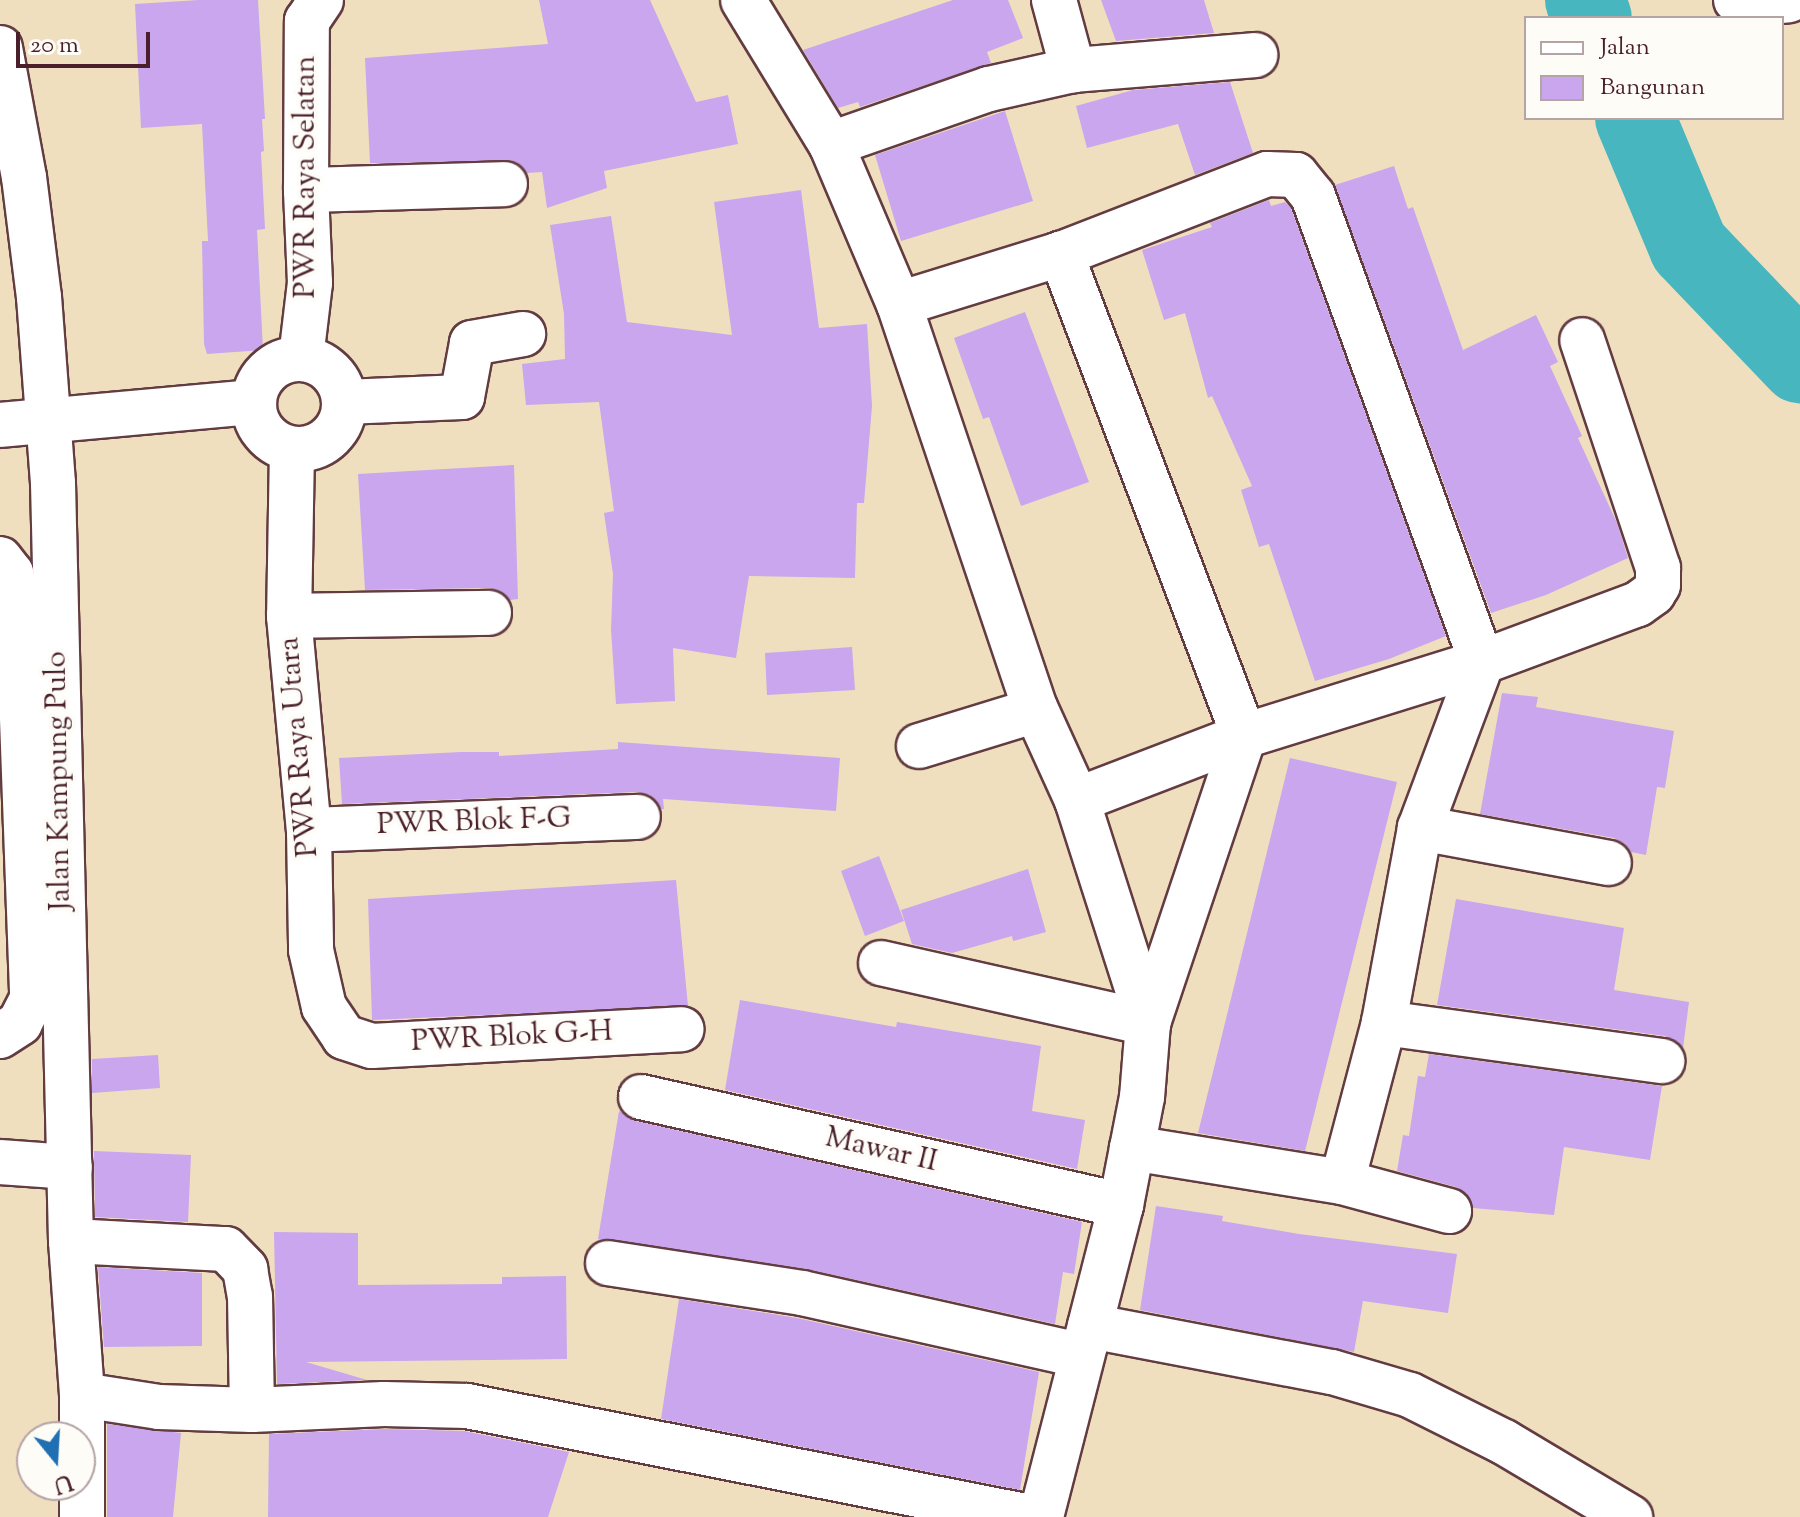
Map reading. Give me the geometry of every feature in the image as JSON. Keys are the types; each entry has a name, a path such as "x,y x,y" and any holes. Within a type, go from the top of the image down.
{"street":[{"name":"PWR Raya Selatan","path":"301,358 310,283 306,190 307,21 321,0"},
{"path":"743,0 831,144 899,304 1036,710 1077,800 1148,1023"},
{"path":"1054,0 1073,70"},
{"path":"1736,0 1757,3 1789,0"},
{"name":"Jalan Kampung Pulo","path":"0,48 26,192 39,297 48,420 71,1241 82,1395 82,1517"},
{"path":"831,144 989,89 1073,70 1255,55"},
{"path":"899,304 1061,254 1267,174 1296,175 1313,196 1482,662 1420,828 1384,1023 1342,1182"},
{"path":"306,190 505,184"},
{"path":"1041,1517 1121,1205 1142,1097 1148,1023 1244,736 1061,254"},
{"path":"345,402 462,397 472,343 523,334"},
{"path":"1077,800 1244,736 1482,662 1638,604 1658,585 1658,568 1582,340"},
{"path":"301,358 322,365 338,381 345,402 340,425 331,436 307,449 276,444 264,433 256,419 254,402 257,385 268,370 301,358"},
{"path":"0,425 254,402"},
{"name":"PWR Raya Utara","path":"292,449 289,616 309,830 311,950 324,1007 344,1037"},
{"path":"0,559 11,573 18,610 12,802 32,999 20,1023 0,1036"},
{"path":"289,616 489,613"},
{"path":"919,746 1036,710"},
{"name":"PWR Blok F-G","path":"309,830 638,817"},
{"path":"1420,828 1609,863"},
{"path":"881,963 1148,1023"},
{"path":"1384,1023 1662,1061"},
{"name":"PWR Blok G-H","path":"344,1037 372,1046 682,1029"},
{"name":"Mawar II","path":"641,1097 1121,1205"},
{"path":"1132,1148 1342,1182 1449,1211"},
{"path":"0,1162 70,1167"},
{"path":"71,1241 226,1249 245,1269 250,1296 252,1410"},
{"path":"608,1263 1085,1340 1332,1372 1410,1395 1504,1442 1630,1517"},
{"path":"82,1395 159,1407 252,1410 384,1404 467,1406 1030,1517"}],"building":[{"path":"258,0 265,119 262,119 264,151 261,152 265,229 257,230 263,350 207,354 204,344 202,241 208,241 202,124 141,128 135,4"},
{"path":"539,0 650,0 696,102 728,95 738,144 604,171 607,188 547,208 542,172 527,173 516,162 370,163 365,58 548,44"},
{"path":"953,0 1008,0 1023,38 987,52 991,63 860,107 858,102 838,108 803,50"},
{"path":"1101,0 1204,0 1214,33 1116,41"},
{"path":"1230,82 1253,153 1195,175 1178,124 1087,148 1076,106 1133,90"},
{"path":"1005,111 1033,201 901,241 875,155"},
{"path":"1394,166 1408,209 1413,207 1463,350 1536,315 1558,362 1550,366 1582,436 1578,438 1617,523 1628,558 1546,595 1491,613 1335,185"},
{"path":"801,190 819,328 867,324 872,406 864,503 857,503 855,578 749,576 736,658 673,648 675,701 616,704 611,630 613,574 604,513 614,511 599,402 526,405 522,364 565,359 564,314 550,225 611,216 627,322 732,335 714,202"},
{"path":"1269,200 1271,206 1285,202 1291,208 1446,636 1389,659 1315,681 1269,544 1259,547 1241,490 1252,486 1212,396 1208,398 1185,313 1164,320 1142,250 1212,227 1210,223"},
{"path":"1025,312 1089,482 1021,506 989,417 983,419 954,338"},
{"path":"514,465 518,599 510,600 500,591 489,588 365,590 358,474"},
{"path":"852,647 855,690 767,695 765,653"},
{"path":"1502,693 1538,697 1536,707 1674,731 1665,788 1657,787 1646,855 1631,852 1614,838 1480,814"},
{"path":"618,742 840,758 836,811 663,799 664,809 661,809 650,795 637,792 342,804 339,758 461,752 499,752 499,756 618,749"},
{"path":"1290,758 1397,782 1305,1151 1198,1133"},
{"path":"879,856 904,921 865,936 841,871"},
{"path":"1028,869 1046,932 1013,941 1012,936 952,953 912,944 901,910"},
{"path":"676,880 688,1006 372,1020 368,899"},
{"path":"1456,899 1624,928 1614,990 1689,1002 1683,1048 1665,1036 1437,1005"},
{"path":"740,1000 896,1027 897,1022 1041,1046 1032,1111 1085,1120 1077,1169 725,1090"},
{"path":"1429,1054 1662,1086 1650,1160 1564,1147 1554,1215 1473,1208 1467,1194 1456,1187 1397,1171 1403,1135 1409,1136 1418,1076 1425,1077"},
{"path":"158,1055 160,1088 92,1093 92,1059"},
{"path":"619,1111 636,1121 1082,1222 1074,1274 1063,1272 1055,1324 807,1269 598,1239"},
{"path":"94,1151 191,1155 188,1222 95,1217"},
{"path":"1156,1206 1223,1216 1222,1221 1299,1234 1457,1254 1448,1313 1363,1301 1354,1352 1140,1310"},
{"path":"274,1232 358,1233 358,1285 502,1284 502,1277 566,1276 567,1359 306,1362 367,1380 277,1384"},
{"path":"98,1267 202,1273 202,1346 104,1347"},
{"path":"679,1299 797,1318 1039,1372 1020,1490 661,1419"},
{"path":"107,1424 181,1433 173,1517 107,1517"},
{"path":"384,1429 464,1431 569,1452 548,1517 268,1517 269,1434"}],"waterway":[{"path":"1585,0 1591,16"},
{"path":"1636,120 1689,247 1800,363"}]}
